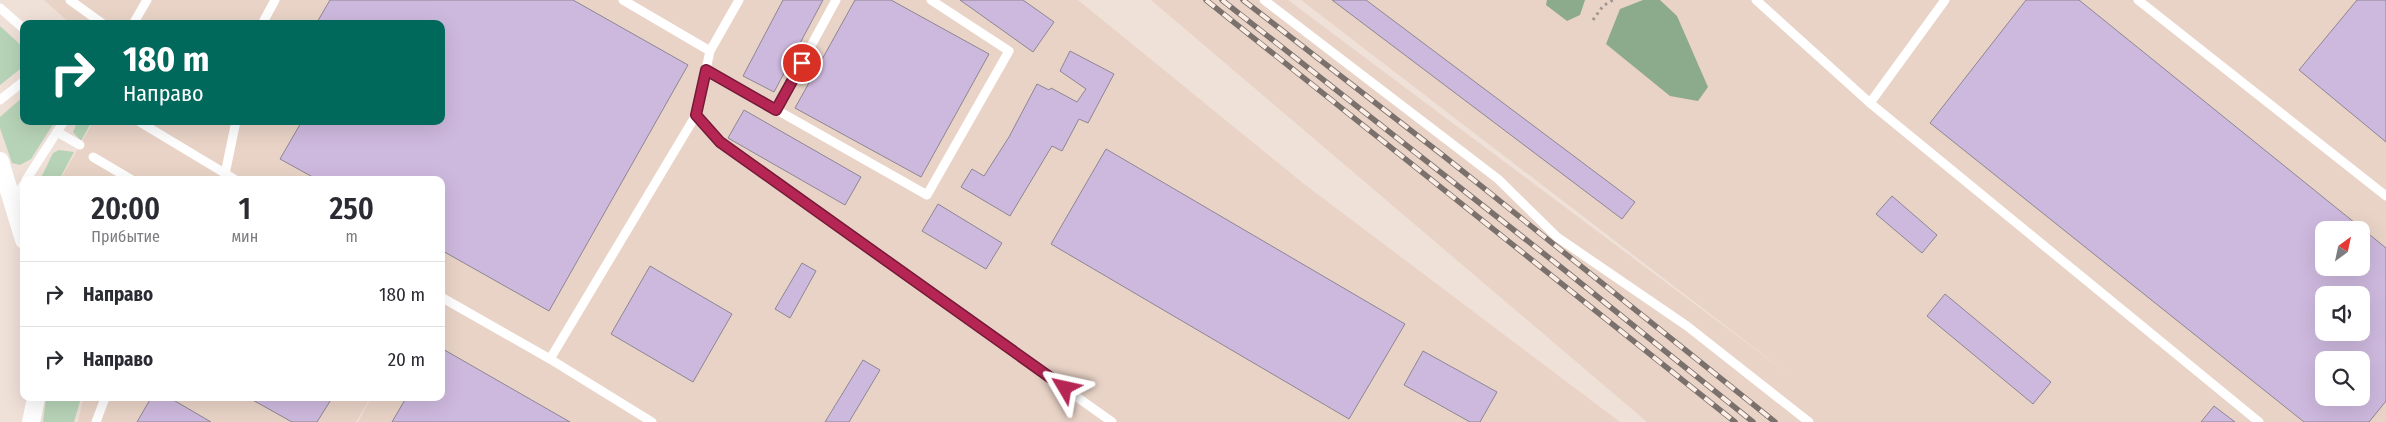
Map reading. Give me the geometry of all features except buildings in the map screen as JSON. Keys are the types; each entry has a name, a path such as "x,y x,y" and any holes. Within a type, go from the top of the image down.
{"street":[{"path":"0,161 20,226"},
{"path":"31,422 35,401"}],"lane":[{"path":"70,0 98,20"},
{"path":"135,20 147,0"},
{"path":"264,20 275,0"},
{"path":"623,0 710,50"},
{"path":"550,359 696,115 710,50 739,0"},
{"path":"776,110 836,0"},
{"path":"706,70 927,195 1009,51 931,0"},
{"path":"1264,0 1498,179 1557,237 1688,326 1809,422"},
{"path":"1756,0 1870,103 2259,422"},
{"path":"1870,103 1946,0"},
{"path":"2138,0 2386,196"},
{"path":"0,8 20,26"},
{"path":"0,100 20,84"},
{"path":"696,115 720,142 1112,422"},
{"path":"29,176 61,125"},
{"path":"145,125 229,176"},
{"path":"225,174 235,125"},
{"path":"57,132 80,145"},
{"path":"93,157 125,176"},
{"path":"13,201 20,190"},
{"path":"445,299 550,359 652,422"},
{"path":"96,422 104,401"}],"path":[{"path":"1593,20 1603,6 1613,0"}],"shaded area":[{"path":"44,0 1078,0 1304,184 1620,422 358,422 369,401 445,401 445,176 62,176 92,125 445,125 445,20 66,20"},
{"path":"1151,0 1288,0 1791,376 1301,0 2386,0 2386,422 1647,422"},
{"path":"82,401 368,401 356,422 78,422"}],"green space":[{"path":"1547,0 1585,0 1580,15 1567,21 1546,5"},
{"path":"1643,0 1660,0 1677,16 1708,87 1698,101 1670,96 1606,44 1620,9"},
{"path":"0,26 20,44 20,69 0,85"},
{"path":"20,100 20,125 52,125 31,159 20,165 12,163 0,128 0,117"},
{"path":"76,125 90,125 81,141 73,132"},
{"path":"59,150 74,152 61,176 42,176 53,153"},
{"path":"46,401 80,401 74,422 43,422"}],"railway":[{"path":"1206,0 1735,422"},
{"path":"1222,0 1562,268 1753,422"},
{"path":"1243,0 1445,157 1775,422"}],"route":[{"path":"802,63 776,110 706,70 696,115 720,142 1065,388"}]}
